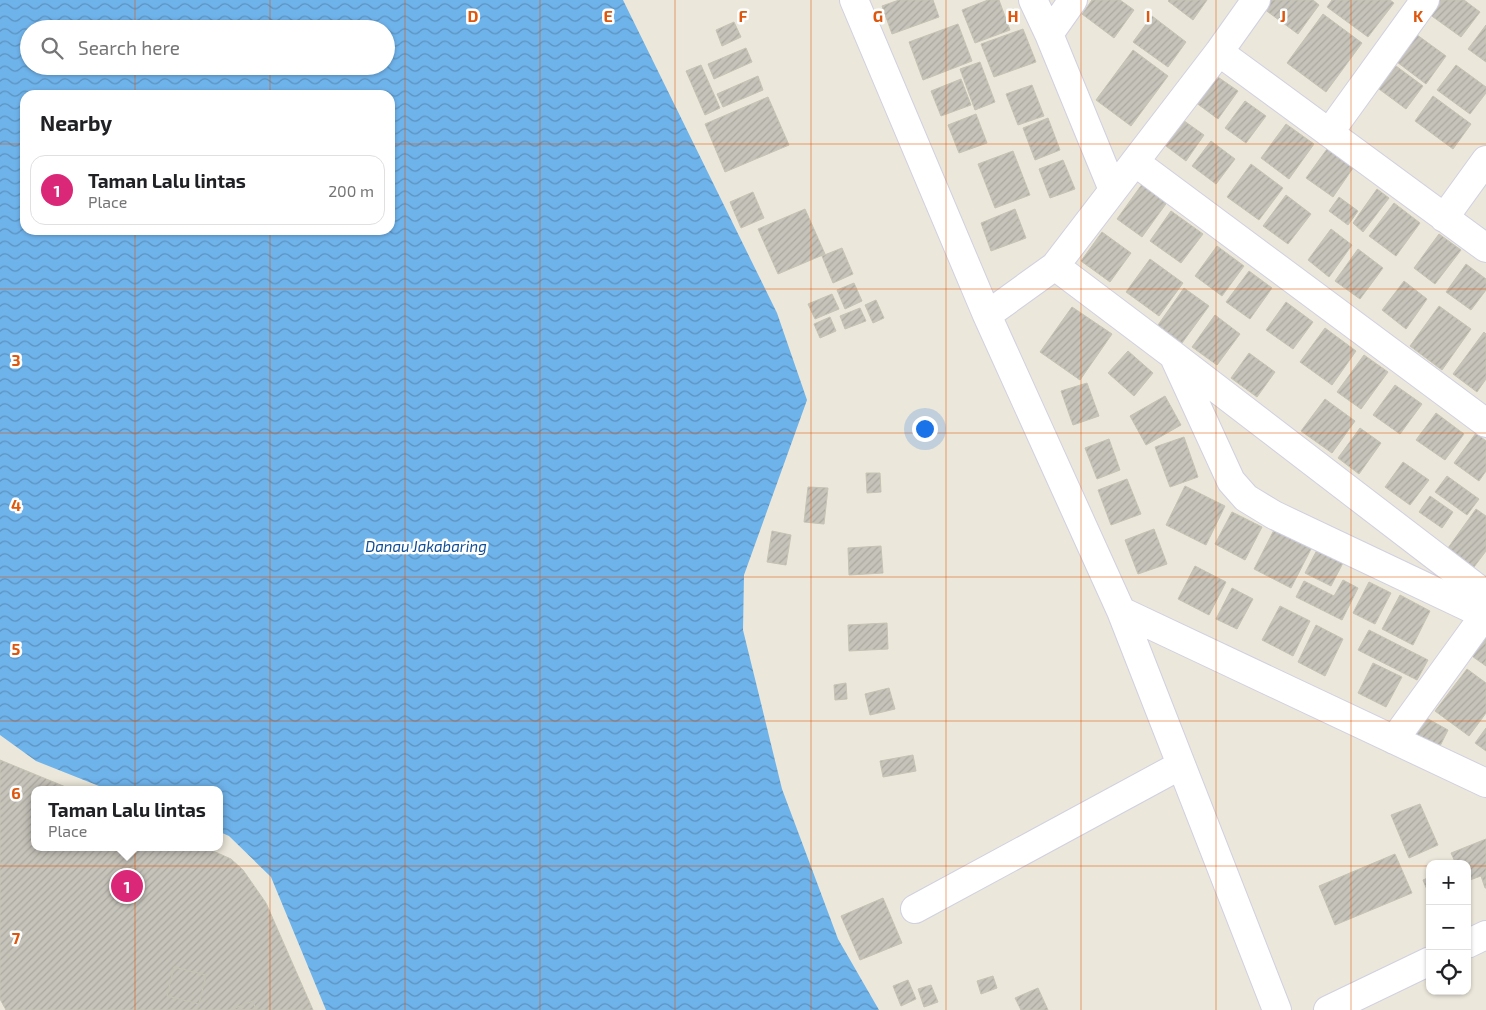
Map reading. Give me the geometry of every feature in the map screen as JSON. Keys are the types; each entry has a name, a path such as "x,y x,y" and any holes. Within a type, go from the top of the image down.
{"street":[{"path":"854,0 987,315 1121,611 1277,1010"},
{"path":"1033,0 1049,34 1113,190"},
{"path":"1049,34 1074,0"},
{"path":"987,315 1054,266 1219,52 1256,0"},
{"path":"1329,132 1425,0"},
{"path":"1219,52 1486,248"},
{"path":"1444,218 1486,160"},
{"path":"1135,162 1486,423"},
{"path":"1054,266 1173,355 1486,608"},
{"path":"1173,355 1231,481 1246,498 1274,515 1486,608"},
{"path":"1394,740 1486,608"},
{"path":"1121,611 1486,783"},
{"path":"915,909 1181,766"},
{"path":"1471,942 1486,935"},
{"path":"1328,1010 1426,964"}],"water":[{"name":"Danau Jakabaring","path":"0,0 623,0 777,313 807,400 744,575 743,630 782,789 838,939 879,1010 326,1010 271,877 229,836 223,833 223,786 99,786 36,761 0,735"}],"building":[{"path":"899,0 933,0 939,17 892,34 882,6"},
{"path":"988,0 999,0 1010,30 975,43 962,10"},
{"path":"1092,0 1120,0 1134,10 1114,38 1082,14"},
{"path":"1169,0 1207,0 1193,20"},
{"path":"1271,0 1313,0 1319,5 1298,34 1264,9"},
{"path":"1332,0 1390,0 1394,3 1368,37 1327,7"},
{"path":"1439,0 1464,0 1480,12 1461,37 1429,14"},
{"path":"1323,14 1362,43 1326,92 1287,63"},
{"path":"1152,16 1186,42 1168,67 1133,42"},
{"path":"734,22 741,37 722,46 716,30"},
{"path":"958,24 972,61 923,80 909,42"},
{"path":"1486,25 1486,62 1468,49"},
{"path":"1023,29 1036,62 994,77 981,44"},
{"path":"1413,32 1446,56 1426,84 1393,59"},
{"path":"746,48 752,62 714,79 708,64"},
{"path":"1133,50 1168,76 1131,126 1096,100"},
{"path":"980,62 995,102 975,110 960,69"},
{"path":"701,65 720,108 705,115 686,71"},
{"path":"1456,65 1486,87 1486,93 1470,114 1437,90"},
{"path":"1396,66 1423,86 1406,109 1379,89"},
{"path":"1215,75 1238,91 1218,119 1195,102"},
{"path":"758,76 763,90 723,107 717,94"},
{"path":"961,79 971,105 941,116 931,91"},
{"path":"1032,85 1044,116 1018,125 1006,94"},
{"path":"1433,96 1471,124 1453,149 1415,121"},
{"path":"768,97 789,145 725,172 705,124"},
{"path":"1245,101 1266,116 1246,143 1225,128"},
{"path":"976,114 987,143 959,153 948,125"},
{"path":"1048,118 1060,150 1035,160 1023,128"},
{"path":"1180,118 1204,135 1186,161 1162,143"},
{"path":"1286,124 1314,144 1289,179 1261,158"},
{"path":"1211,141 1235,159 1216,184 1192,166"},
{"path":"1327,149 1353,168 1333,197 1306,178"},
{"path":"1013,151 1030,195 995,208 978,164"},
{"path":"1063,160 1075,189 1050,198 1039,169"},
{"path":"1251,164 1283,188 1259,220 1227,197"},
{"path":"1143,183 1168,201 1142,237 1117,219"},
{"path":"1377,189 1389,198 1363,232 1353,223"},
{"path":"753,192 764,218 741,228 730,202"},
{"path":"1286,195 1311,214 1288,244 1263,226"},
{"path":"1339,197 1358,211 1348,225 1329,211"},
{"path":"1394,203 1420,223 1396,256 1369,236"},
{"path":"805,209 825,254 778,274 758,229"},
{"path":"1015,209 1026,238 991,251 981,223"},
{"path":"1171,211 1203,234 1181,263 1150,241"},
{"path":"1331,229 1352,245 1329,277 1308,260"},
{"path":"1102,232 1131,253 1110,282 1081,261"},
{"path":"1439,234 1461,250 1435,284 1414,268"},
{"path":"1217,246 1244,266 1222,296 1195,276"},
{"path":"842,248 853,274 833,283 822,256"},
{"path":"1358,249 1383,268 1360,299 1335,281"},
{"path":"1150,259 1183,283 1159,316 1126,292"},
{"path":"1466,264 1486,279 1486,290 1471,310 1446,292"},
{"path":"1249,271 1272,288 1250,319 1226,302"},
{"path":"1404,281 1427,299 1406,329 1382,310"},
{"path":"854,283 862,301 845,309 837,290"},
{"path":"1184,288 1209,306 1182,343 1158,325"},
{"path":"832,294 839,309 815,319 808,304"},
{"path":"876,300 884,318 873,323 865,305"},
{"path":"1286,302 1313,322 1293,349 1266,330"},
{"path":"1439,306 1471,329 1442,370 1410,346"},
{"path":"1072,307 1112,334 1080,380 1040,352"},
{"path":"860,308 866,321 845,329 840,316"},
{"path":"1215,315 1240,334 1217,365 1192,347"},
{"path":"830,317 836,331 820,338 814,324"},
{"path":"1325,328 1356,351 1332,385 1300,362"},
{"path":"1484,332 1486,334 1486,379 1477,392 1453,374"},
{"path":"1128,351 1153,373 1134,396 1108,373"},
{"path":"1249,353 1275,372 1257,397 1231,378"},
{"path":"1364,355 1388,372 1361,409 1337,392"},
{"path":"1087,383 1099,416 1073,425 1061,391"},
{"path":"1395,385 1422,404 1400,434 1373,415"},
{"path":"1165,396 1181,425 1146,445 1130,416"},
{"path":"1325,399 1355,421 1332,453 1301,431"},
{"path":"1436,413 1464,434 1445,460 1416,440"},
{"path":"1360,428 1381,443 1359,474 1338,458"},
{"path":"1476,433 1486,441 1486,471 1479,481 1454,463"},
{"path":"1184,437 1198,477 1170,487 1155,447"},
{"path":"1109,439 1120,470 1097,479 1085,448"},
{"path":"1403,462 1429,480 1410,505 1385,487"},
{"path":"866,473 880,473 881,492 867,493"},
{"path":"1447,476 1479,499 1467,515 1435,492"},
{"path":"1127,479 1141,514 1111,525 1098,490"},
{"path":"1185,486 1225,506 1206,545 1166,525"},
{"path":"808,487 828,488 824,524 804,522"},
{"path":"1430,496 1453,512 1442,528 1419,512"},
{"path":"1476,509 1486,516 1486,551 1474,567 1448,548"},
{"path":"1232,512 1262,527 1245,560 1215,544"},
{"path":"1154,529 1167,564 1138,574 1125,540"},
{"path":"1274,530 1311,549 1291,588 1254,569"},
{"path":"772,531 791,535 786,565 767,562"},
{"path":"881,546 883,573 849,575 848,548"},
{"path":"1318,548 1344,561 1331,586 1305,573"},
{"path":"1195,566 1226,582 1209,615 1178,599"},
{"path":"1343,580 1358,588 1342,620 1296,597 1304,581 1334,596"},
{"path":"1369,582 1391,593 1375,624 1353,613"},
{"path":"1232,588 1253,599 1237,629 1216,619"},
{"path":"1400,595 1430,611 1413,645 1382,629"},
{"path":"1280,606 1310,621 1293,656 1262,640"},
{"path":"887,623 888,649 849,651 848,625"},
{"path":"1316,625 1343,639 1325,676 1298,662"},
{"path":"1369,630 1428,660 1417,680 1358,650"},
{"path":"1486,631 1486,666 1469,654"},
{"path":"1373,663 1402,677 1386,707 1358,693"},
{"path":"1467,669 1486,683 1486,713 1469,736 1435,711"},
{"path":"846,683 847,699 835,700 834,685"},
{"path":"889,688 895,709 870,715 865,694"},
{"path":"1421,715 1448,730 1439,748 1411,733"},
{"path":"1486,728 1486,751 1475,743"},
{"path":"913,755 916,771 883,777 880,761"},
{"path":"0,760 63,786 31,786 31,851 213,851 231,859 243,870 266,903 313,1010 6,1010 0,999"},
{"path":"1420,804 1438,845 1409,858 1391,815"},
{"path":"1486,839 1486,888 1481,876 1471,880 1471,860 1454,860 1451,853"},
{"path":"1395,854 1412,893 1335,925 1319,886"},
{"path":"883,898 902,943 860,960 841,916"},
{"path":"174,967 206,975 199,1004 167,996"},
{"path":"993,976 997,988 981,994 977,981"},
{"path":"908,980 916,999 901,1006 893,986"},
{"path":"931,985 938,1002 924,1007 918,989"},
{"path":"1038,988 1048,1010 1021,1010 1015,998"},
{"path":"253,1001 256,1010 235,1010 235,1008"}],"place":[{"name":"Taman Lalu lintas","path":"127,886"}]}
